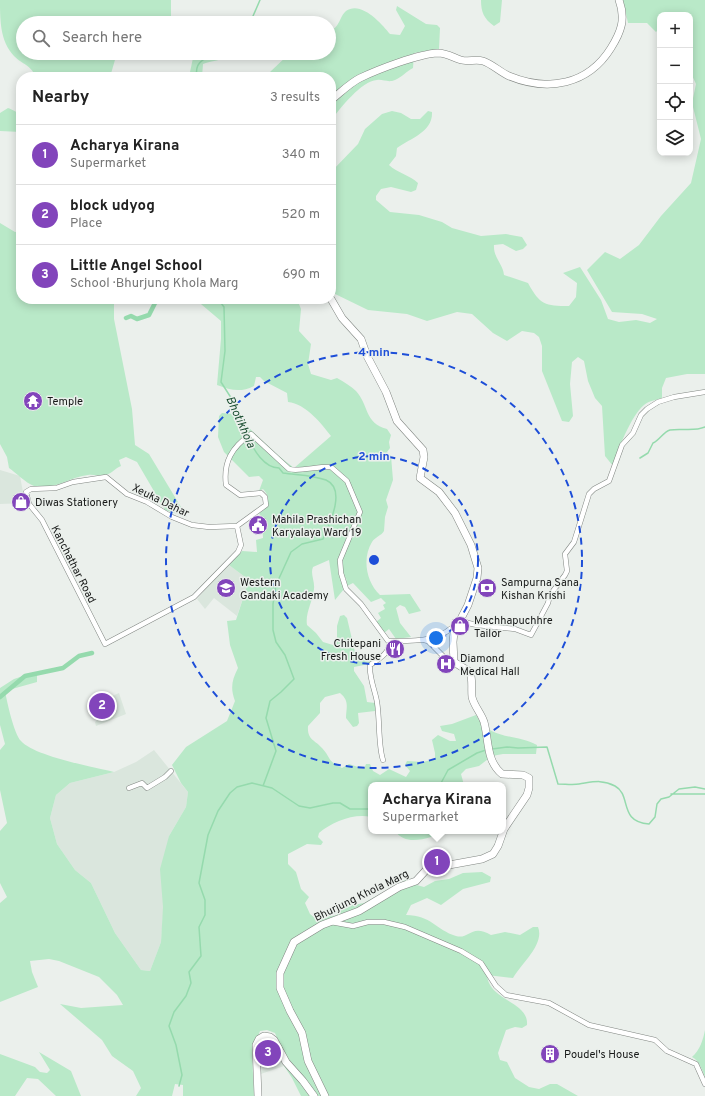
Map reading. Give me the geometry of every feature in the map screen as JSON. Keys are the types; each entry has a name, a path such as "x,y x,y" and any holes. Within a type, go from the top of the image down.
{"main road":[{"path":"336,96 359,78 411,59 435,53 441,53 462,60 483,62 509,76 529,82 551,84 567,83 598,65 609,51 620,32 624,18 619,0"},
{"path":"334,304 342,318 361,339 367,356 386,392 397,421 423,450 424,457 420,478 446,499 455,513 474,552 478,568 477,578 468,605 459,621 453,642 454,662"},
{"name":"Bhurjung Khola Marg","path":"454,662 470,672 473,698 485,724 487,741 495,766 502,774 523,775 528,778 529,781 527,795 506,826"},
{"name":"Bhurjung Khola Marg","path":"325,1096 308,1061 302,1033 290,1012 280,988 280,973 294,942 304,934 329,922 359,911 399,887 416,881 427,869 482,859 493,854 502,834"},
{"path":"258,1096 256,1045 259,1039 264,1036 270,1037 274,1040 290,1068 303,1081 314,1096"}],"street":[{"path":"237,526 266,504 265,497 260,493 240,495 226,485 224,472 230,454 244,438 250,434 289,469 295,471 310,467 331,467 347,481 360,512 340,560 343,581 351,596 370,616 382,634 390,641 403,642 443,635 459,621 477,625 515,629 531,635 548,603 550,595 567,571 565,554 574,542 588,497 594,489 608,481 616,464 622,444 633,433 641,416 658,402 679,395 705,392"},
{"name":"Xeuka Dahar","path":"106,477 127,494 147,502 172,517 192,525 209,527 237,526"},
{"name":"Kanchathar Road","path":"106,477 73,482 56,488 31,489 26,492 29,504 42,520 105,644 152,618 184,603 197,594 238,552 241,545 237,526"},
{"path":"422,639 428,641 444,657 454,662"},
{"path":"383,760 379,750 381,740 377,702 370,673 370,665 380,659 390,646 390,641"},
{"path":"129,788 142,783 147,788 160,781 171,771"},
{"path":"329,922 353,926 368,922 384,922 405,928 461,951 481,963 496,986 506,996 549,1003 589,1025 654,1040 667,1051 696,1064 705,1084"}],"shaded area":[{"path":"0,470 20,476 25,503 0,504"},
{"name":"Western Gandaki Academy","path":"229,565 249,580 237,616 214,598 205,609 197,599"},
{"path":"119,693 126,714 96,726 95,722 100,717 95,704"},
{"path":"154,750 188,792 186,807 169,836 161,942 150,971 141,970 115,933 91,883 75,870 57,844 50,818 56,795 70,783 114,772 136,762"},
{"path":"265,1038 276,1045 284,1066 258,1075 259,1045"}],"green space":[{"path":"0,0 171,0 171,16 16,16 16,58 9,50 3,37"},
{"path":"481,0 502,0 500,22 494,26 484,15"},
{"path":"623,0 705,0 705,374 687,374 666,378 662,388 662,398 646,404 634,417 618,451 613,466 605,456 602,406 595,398 588,381 584,361 578,357 572,362 570,384 573,416 569,422 562,421 542,371 542,346 539,337 534,333 522,331 507,341 493,333 472,314 457,312 427,321 407,314 368,310 336,294 336,167 358,144 365,129 382,114 392,111 401,113 411,119 420,119 428,111 432,112 429,125 425,130 397,148 396,156 389,165 418,183 416,190 411,192 391,187 381,189 376,196 376,200 390,212 419,215 442,222 452,228 481,236 506,234 522,237 527,245 523,249 516,251 503,244 494,245 495,253 504,275 528,283 536,296 544,303 554,306 569,306 576,297 577,283 563,273 580,267 601,300 608,319 619,322 636,320 650,323 657,319 642,314 612,312 587,270 605,252 620,259 639,245 661,216 691,183 701,139 693,107 696,84 693,78 693,12 657,12 656,32 647,23 628,23"},
{"path":"397,6 426,24 437,25 440,28 439,49 414,53 413,68 395,80 377,80 364,85 336,114 336,72 270,72 283,60 336,60 336,26 344,13 352,8 364,11 377,19 390,34 400,35 405,26 396,10"},
{"path":"18,60 115,60 111,72 33,72 29,67"},
{"path":"193,60 219,60 203,64 202,72 190,72"},
{"path":"8,108 16,112 16,132 0,131 0,113"},
{"path":"0,223 16,232 16,304 114,304 114,319 132,409 135,445 149,454 187,517 165,510 137,462 126,457 119,460 121,466 104,476 81,476 48,487 41,487 31,485 9,468 7,457 0,444"},
{"path":"201,304 299,304 301,309 299,331 311,344 308,364 311,374 331,380 337,378 352,387 360,396 374,422 387,429 391,435 389,442 390,448 387,452 391,456 393,480 386,500 388,507 385,517 384,531 373,540 369,548 366,562 367,570 371,583 380,595 410,594 421,611 409,614 405,607 400,605 396,608 400,623 411,637 396,639 389,629 384,633 376,622 381,618 378,613 385,609 383,605 386,603 381,598 371,602 353,583 347,586 346,578 340,577 344,589 335,600 329,560 313,567 312,572 314,589 307,616 307,625 323,642 333,645 337,640 337,626 340,616 344,615 347,618 355,652 361,653 374,661 369,664 354,667 354,671 364,686 367,702 375,703 375,711 358,713 359,723 357,726 353,727 346,718 347,705 343,696 340,693 325,697 320,703 320,713 308,726 310,737 322,748 331,761 342,768 349,764 364,769 366,764 370,764 373,771 380,775 389,769 406,777 410,771 405,765 407,761 423,762 435,759 432,740 438,735 450,741 456,741 454,734 442,731 440,726 452,724 476,715 488,729 496,733 529,741 537,745 536,754 503,754 492,756 479,766 466,769 461,774 463,782 368,782 368,817 351,817 330,825 319,833 318,837 323,842 321,845 307,844 288,854 288,864 296,872 301,889 309,897 305,903 310,914 316,919 337,915 337,908 364,903 409,878 413,884 424,887 435,881 449,879 463,873 482,872 491,877 490,882 463,889 441,905 427,898 411,905 406,915 422,917 443,930 460,937 475,931 484,932 491,935 505,932 520,935 533,927 538,927 538,940 535,947 513,978 487,975 489,984 494,990 516,1005 526,1017 527,1025 522,1028 515,1027 506,1030 498,1053 500,1060 507,1062 515,1078 529,1087 539,1089 550,1084 557,1084 578,1096 301,1096 284,1066 283,1053 275,1033 267,1030 260,1031 252,1052 254,1096 183,1096 183,1085 175,1084 172,1096 136,1096 141,1088 133,1071 112,1056 102,1040 60,1004 81,1008 123,1005 117,995 99,977 59,961 49,959 30,961 32,972 38,987 0,1002 0,903 7,897 0,883 0,831 7,823 0,790 0,750 5,744 0,725 0,688 14,679 35,672 37,675 37,682 5,691 13,725 21,741 38,751 51,756 114,772 70,783 56,795 50,818 57,844 75,870 91,883 115,933 141,970 150,971 161,942 163,907 160,869 169,836 186,807 188,792 181,783 172,765 186,747 227,721 235,701 232,684 238,668 230,645 227,621 236,620 249,580 229,565 242,551 257,552 256,540 263,538 262,519 259,513 265,508 268,502 266,492 263,489 259,491 263,480 259,476 249,477 224,452 218,437 219,416 222,413 234,414 294,468 331,436 318,420 307,410 301,406 288,402 287,393 264,381 260,377 256,377 254,386 244,390 231,389 217,385 221,321"},
{"path":"398,834 438,834 420,840 406,839"},
{"path":"705,1030 705,1077 698,1063 692,1057 701,1045"},
{"path":"39,1052 71,1071 81,1096 56,1096 38,1079 27,1078 15,1096 0,1096 0,1054 35,1067 40,1072 47,1073 50,1070"}],"waterway":[{"name":"Bhotikhola","path":"253,16 260,0"},
{"name":"Bhotikhola","path":"197,72 198,66 204,60"},
{"path":"126,318 131,316 137,319 149,315 154,304"},
{"name":"Bhotikhola","path":"222,304 224,307 225,351 221,382 235,404 247,435"},
{"path":"640,458 648,453 653,443 670,430 697,429 705,427"},
{"name":"Bhotikhola","path":"248,438 256,453 264,462 279,468 283,473 310,476 326,480 332,485 335,491 336,499 335,508 323,539 302,544 291,552 276,585 273,604 273,630 276,642 285,655 294,679 270,701 266,718 276,751 263,786"},
{"path":"0,697 25,676 63,668 79,656 92,653"},
{"path":"492,749 507,747 547,747 558,784 606,782 620,790 629,813 633,818 639,822 649,824 655,817 657,804 661,799 669,797 679,789 695,787 705,789"},
{"path":"442,782 448,770 477,753 486,750"},
{"path":"179,1086 182,1075 176,1045 169,1026 174,1012 186,996 191,983 189,972 201,956 199,927 205,915 205,900 199,883 208,835 218,811 230,793 237,787 252,783 272,788 299,806 310,808 340,803 350,809 368,809"},
{"path":"671,794 705,794"}],"place":[{"name":"Temple","path":"33,401"},
{"name":"Diwas Stationery","path":"21,502"},
{"name":"Mahila Prashichan Karyalaya Ward 19","path":"258,525"},
{"name":"Western Gandaki Academy","path":"226,588"},
{"name":"Sampurna Sana Kishan Krishi","path":"487,588"},
{"name":"Machhapuchhre Tailor","path":"460,626"},
{"name":"Chitepani Fresh House","path":"395,649"},
{"name":"Diamond Medical Hall","path":"446,664"},
{"name":"block udyog","path":"102,706"},
{"name":"Acharya Kirana","path":"437,862"},
{"name":"Little Angel School","path":"268,1053"},
{"name":"Poudel's House","path":"550,1054"}]}
